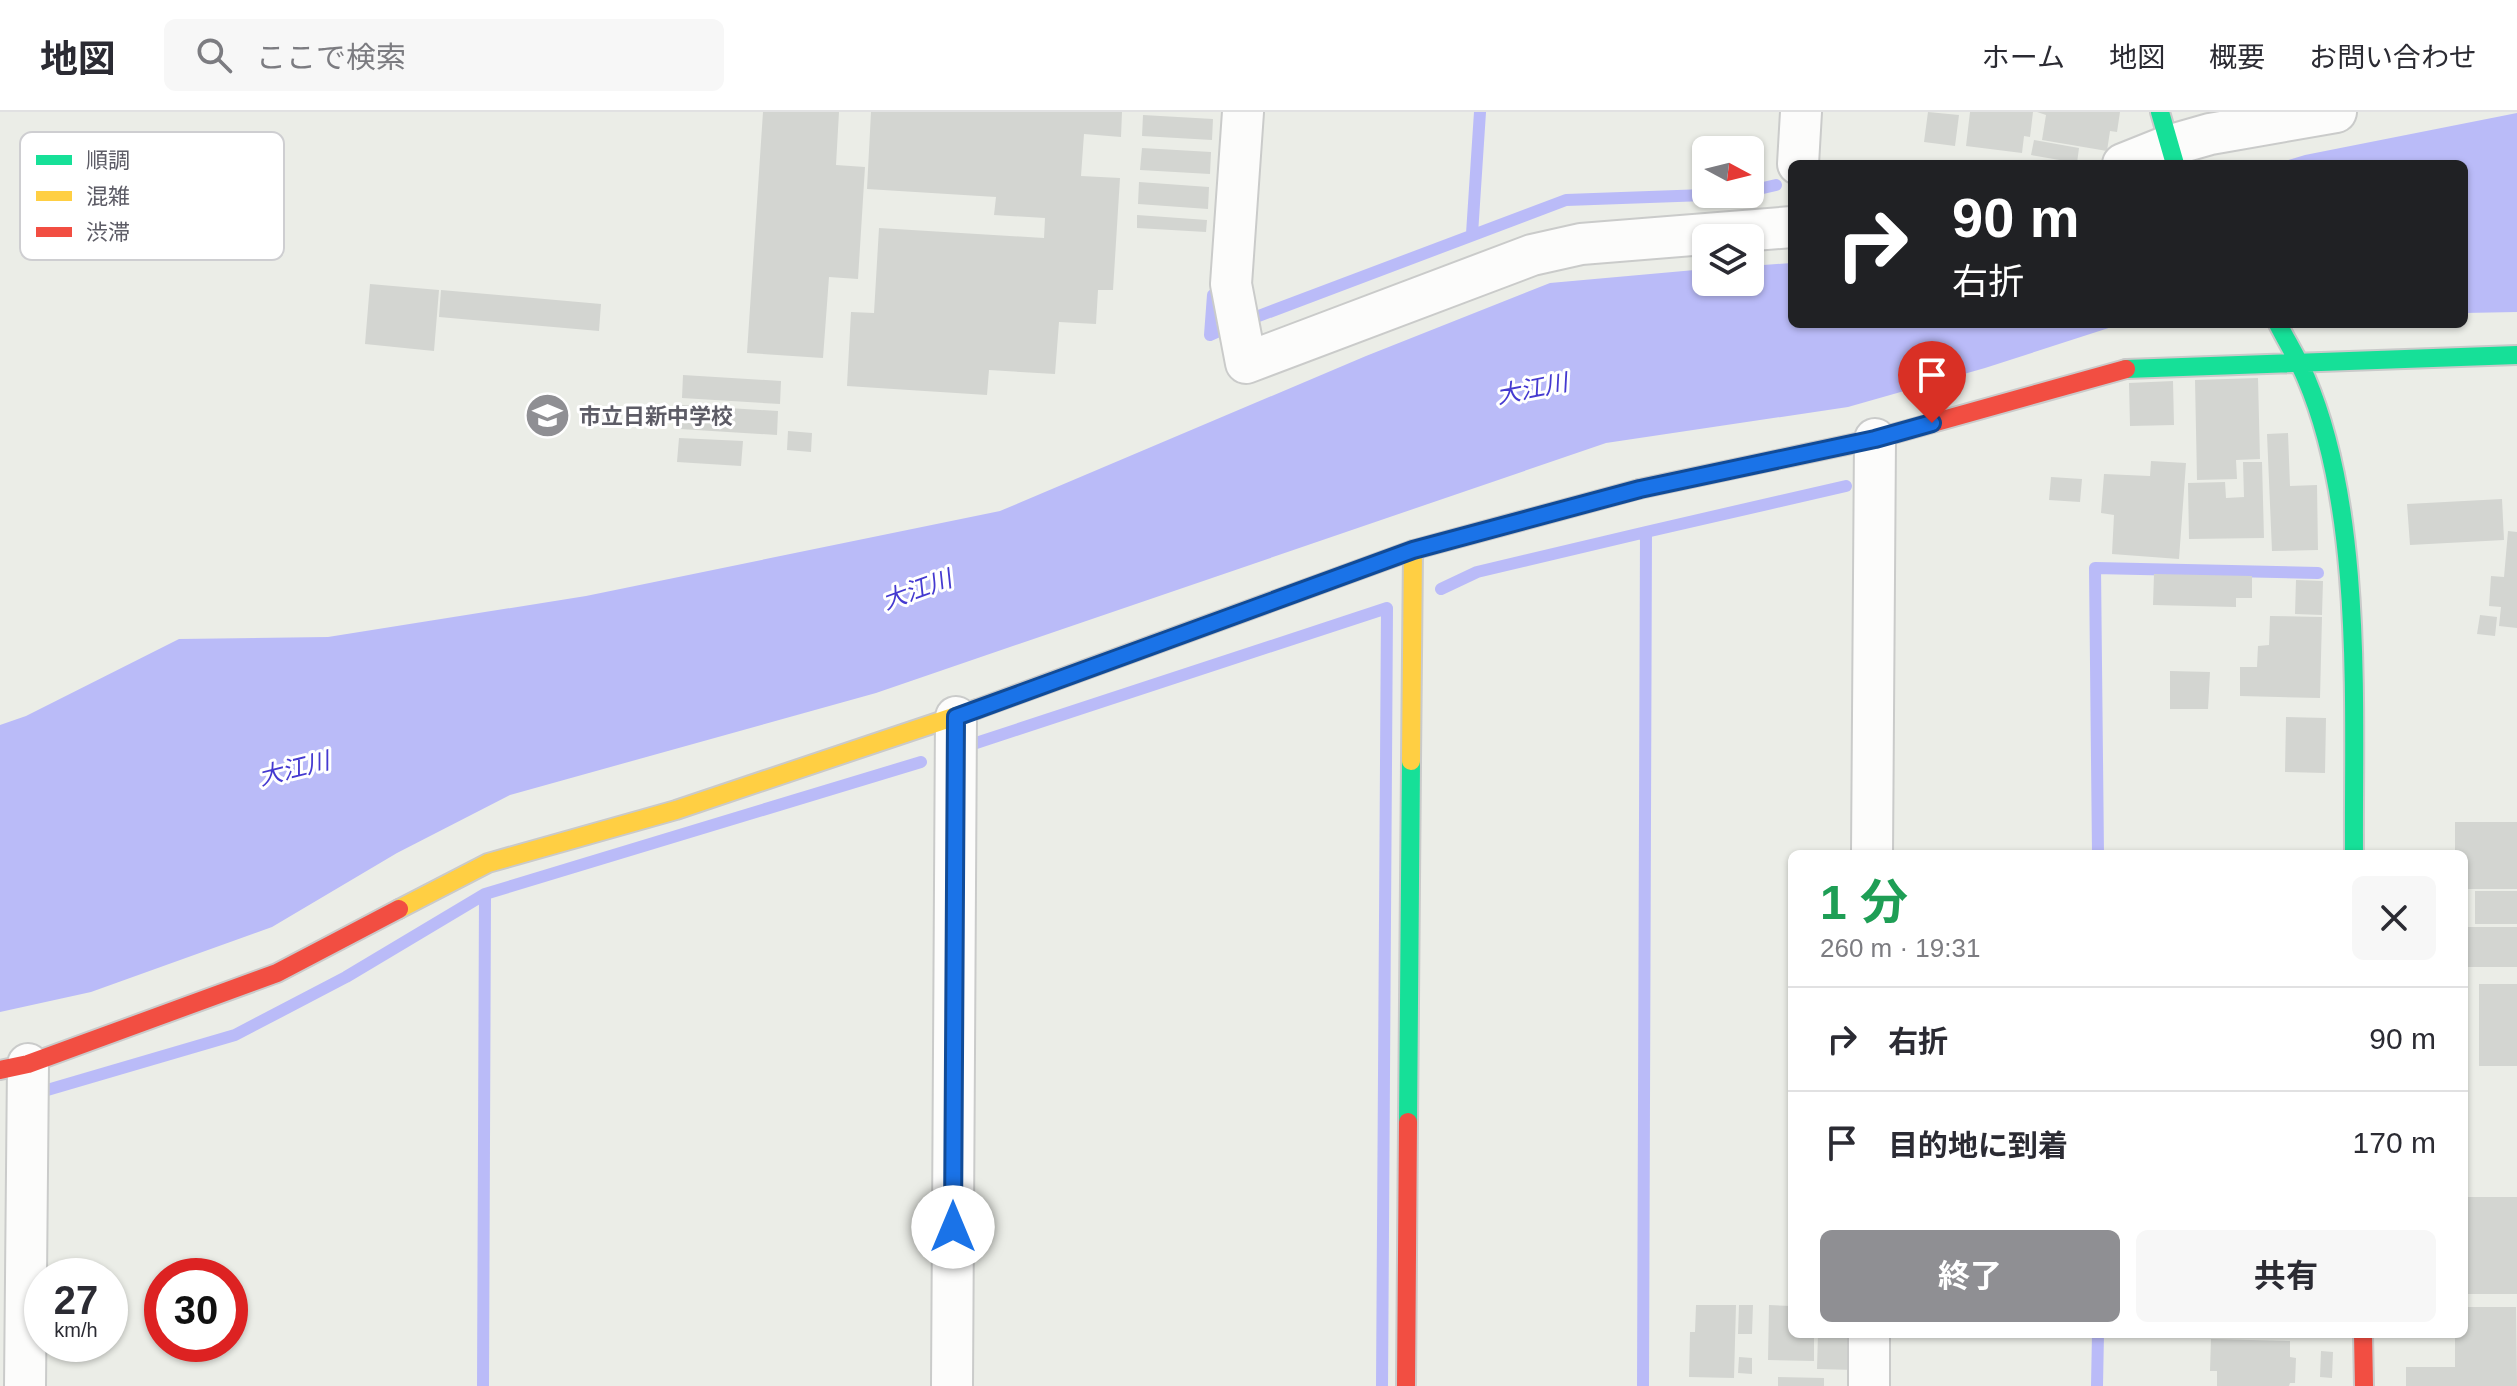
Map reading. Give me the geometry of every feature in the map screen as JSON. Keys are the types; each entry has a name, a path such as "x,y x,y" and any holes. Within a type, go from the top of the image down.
{"street":[{"path":"1243,112 1231,284 1246,363 1532,255 1581,244 1788,227"},
{"path":"1798,160 1801,112"},
{"path":"2131,160 2168,141 2336,112"},
{"path":"2281,329 2301,363 2332,459 2349,586 2354,850"},
{"path":"25,1386 14,1067 277,973 488,863 676,810 956,717 1413,550 1640,489 1875,439 2132,367 2517,355"},
{"path":"1872,850 1875,439"},
{"path":"1406,1386 1413,550"},
{"path":"952,1386 956,717"},
{"path":"1869,1338 1869,1386"},
{"path":"2363,1338 2364,1386"}],"water":[{"path":"2517,113 2517,312 2468,313 2468,160 2288,160"},
{"name":"大江川","path":"1788,263 1788,328 2109,328 1985,368 1848,407 1606,443 876,693 510,795 397,853 272,927 91,992 0,1012 0,725 26,716 179,639 328,637 586,596 1000,511 1366,356 1550,283 1692,270 1692,296 1764,296 1764,265"}],"building":[{"path":"763,112 839,112 836,165 865,167 858,279 829,277 823,358 747,353"},
{"path":"871,112 1122,112 1121,137 1084,134 1081,176 1120,178 1113,290 1098,290 1096,324 1059,322 1055,374 989,370 987,395 847,386 851,312 874,313 879,228 1044,238 1045,218 994,215 996,197 867,189"},
{"path":"1928,112 1959,115 1955,146 1924,142"},
{"path":"1970,112 2033,112 2030,137 2024,136 2022,153 1966,146"},
{"path":"2037,112 2120,112 2117,132 2110,131 2107,151 2042,140 2046,115"},
{"path":"1143,115 1213,119 1212,140 1142,136"},
{"path":"2034,140 2079,148 2077,160 2031,155"},
{"path":"1142,148 1211,152 1210,174 1140,170"},
{"path":"1139,182 1209,187 1208,209 1138,204"},
{"path":"1137,215 1207,220 1206,232 1137,228"},
{"path":"370,284 439,290 434,351 365,344"},
{"path":"441,290 601,304 599,331 439,317"},
{"path":"683,375 781,381 780,404 682,398"},
{"path":"2258,378 2260,459 2236,460 2237,479 2197,480 2195,380"},
{"path":"2173,381 2174,425 2130,426 2129,383"},
{"path":"681,405 778,411 777,435 680,429"},
{"path":"788,431 812,433 811,452 787,450"},
{"path":"2288,433 2290,486 2317,485 2318,550 2272,551 2267,434"},
{"path":"679,438 743,441 741,466 677,462"},
{"path":"2151,461 2186,463 2179,559 2112,554 2114,515 2101,513 2104,474 2150,476"},
{"path":"2243,462 2262,462 2264,538 2189,539 2188,483 2225,482 2226,498 2244,497"},
{"path":"2051,477 2082,479 2080,502 2049,500"},
{"path":"2502,499 2504,540 2410,545 2407,504"},
{"path":"2508,531 2517,532 2517,628 2499,626 2501,607 2489,606 2491,576 2504,577"},
{"path":"2154,574 2252,576 2252,598 2236,598 2236,607 2153,605"},
{"path":"2296,580 2323,581 2322,615 2295,614"},
{"path":"2480,615 2497,617 2495,636 2477,634"},
{"path":"2270,616 2322,617 2320,698 2240,696 2240,667 2257,667 2258,646 2269,645"},
{"path":"2170,671 2210,672 2208,709 2170,709"},
{"path":"2286,717 2326,718 2325,773 2285,772"},
{"path":"2455,822 2517,822 2517,889 2468,889 2468,850 2455,850"},
{"path":"2475,891 2517,891 2517,924 2475,924"},
{"path":"2468,927 2517,927 2517,967 2468,967"},
{"path":"2479,984 2517,984 2517,1066 2479,1066"},
{"path":"2468,1197 2517,1197 2517,1294 2468,1294"},
{"path":"1696,1305 1736,1305 1734,1378 1689,1377 1690,1332 1695,1332"},
{"path":"1739,1305 1753,1305 1752,1334 1738,1334"},
{"path":"1769,1305 1788,1306 1788,1338 1814,1338 1814,1361 1768,1360"},
{"path":"2468,1307 2516,1307 2517,1386 2406,1386 2406,1367 2455,1367 2455,1338 2468,1338"},
{"path":"1818,1338 1856,1338 1855,1370 1817,1369"},
{"path":"2211,1339 2290,1341 2290,1357 2296,1358 2295,1383 2289,1386 2217,1386 2217,1371 2210,1371"},
{"path":"2321,1351 2333,1352 2332,1378 2320,1377"},
{"path":"1739,1357 1752,1358 1752,1374 1738,1373"},
{"path":"1778,1377 1824,1378 1824,1386 1778,1386"}],"waterway":[{"path":"1472,234 1480,112"},
{"path":"1764,188 1776,185"},
{"path":"1256,317 1566,200 1692,195"},
{"path":"1213,295 1210,335 1221,330"},
{"path":"1643,1386 1646,532 1846,486"},
{"path":"1441,589 1477,572 1646,532"},
{"path":"2098,850 2095,568 2318,573"},
{"path":"967,746 1387,608 1382,1386"},
{"path":"37,1093 235,1035 346,977 485,894 921,762"},
{"path":"483,1386 485,894"},
{"path":"2097,1386 2098,1338"}],"traffic: fast":[{"path":"2160,112 2174,160"},
{"path":"2280,328 2306,378 2325,431 2338,489 2346,550 2354,675 2354,850"},
{"path":"2126,369 2517,355"},
{"path":"977,709 1413,550 1639,489"},
{"path":"1408,1122 1411,761"}],"traffic: slow":[{"path":"1411,761 1413,550"},
{"path":"399,909 488,863 676,810 977,709"}],"traffic: jam":[{"path":"1639,489 1875,439 2126,369"},
{"path":"0,1070 28,1064 277,973 399,909"},
{"path":"1406,1386 1408,1122"},
{"path":"2363,1338 2364,1386"}],"place":[{"name":"市立日新中学校","path":"548,416"}],"route":[{"path":"953,1227 956,717 1413,550 1640,489 1875,439 1932,423"}]}
